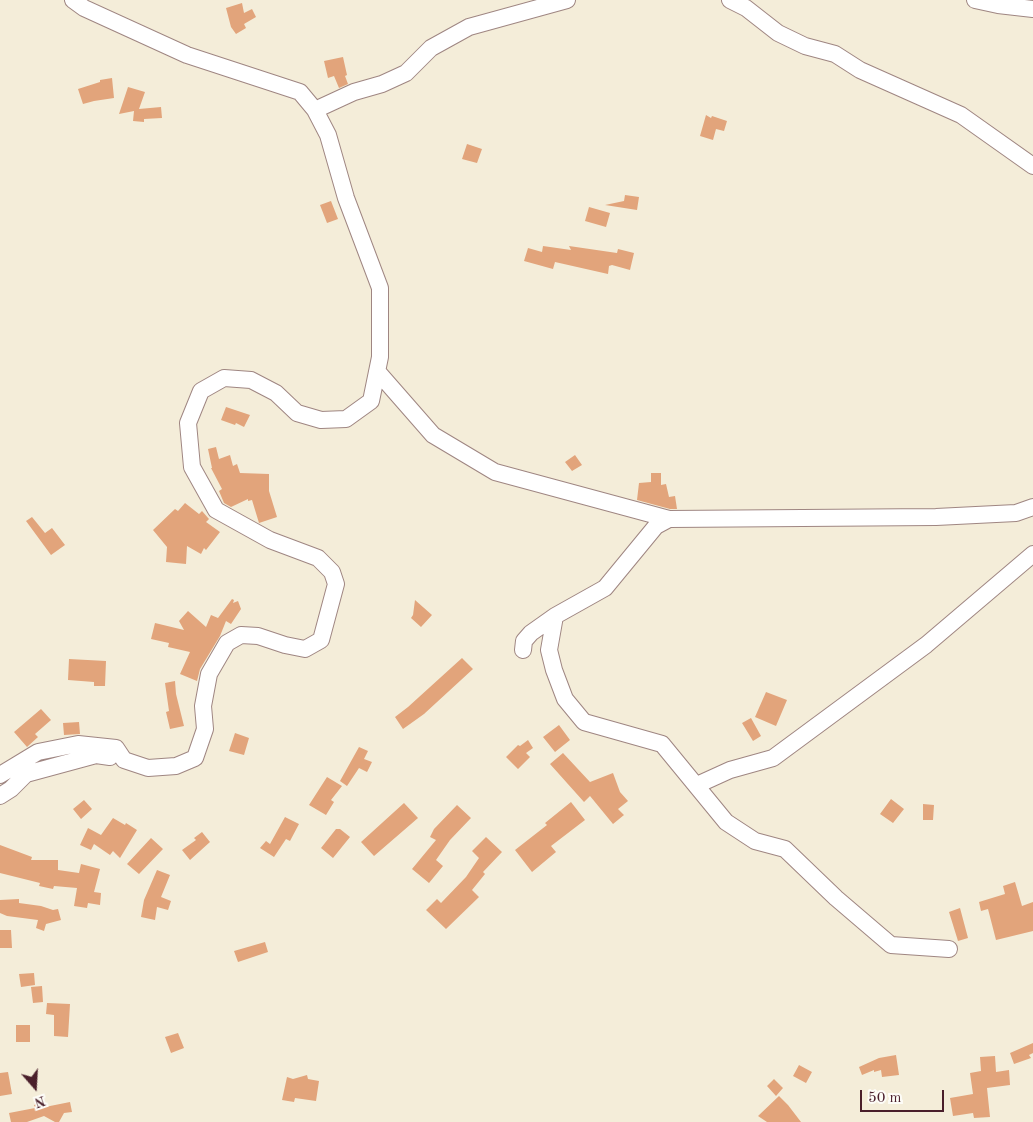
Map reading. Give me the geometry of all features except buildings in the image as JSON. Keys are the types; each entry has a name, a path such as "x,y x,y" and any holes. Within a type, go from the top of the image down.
{"street":[{"path":"0,796 11,789 26,774 96,755 124,760 148,768 176,766 195,758 205,729 203,706 209,674 227,643 241,635 258,636 305,649 321,640 336,584 332,572 318,558 270,540 216,510 192,467 188,423 201,391 224,378 251,380 276,393 297,412 321,420 346,419 371,400 380,357 380,288 346,198 328,135 315,110 300,92 187,55 84,8 73,0"},
{"path":"315,110 354,92 382,84 406,73 431,48 469,28 567,0"},
{"path":"730,0 746,8 778,33 805,46 834,54 860,70 961,116 1033,166"},
{"path":"974,0 1033,9"},
{"path":"378,371 433,435 495,472 669,519 936,517 1016,513 1033,507"},
{"path":"523,650 524,641 530,633 555,616 606,588 656,526 669,519"},
{"path":"697,785 730,770 773,758 926,645 1033,554"},
{"path":"555,616 549,650 565,699 584,722 662,744 726,822 756,841 785,849 836,898 891,946 950,949"},
{"path":"0,775 38,752 78,744 116,748 124,760"}]}
